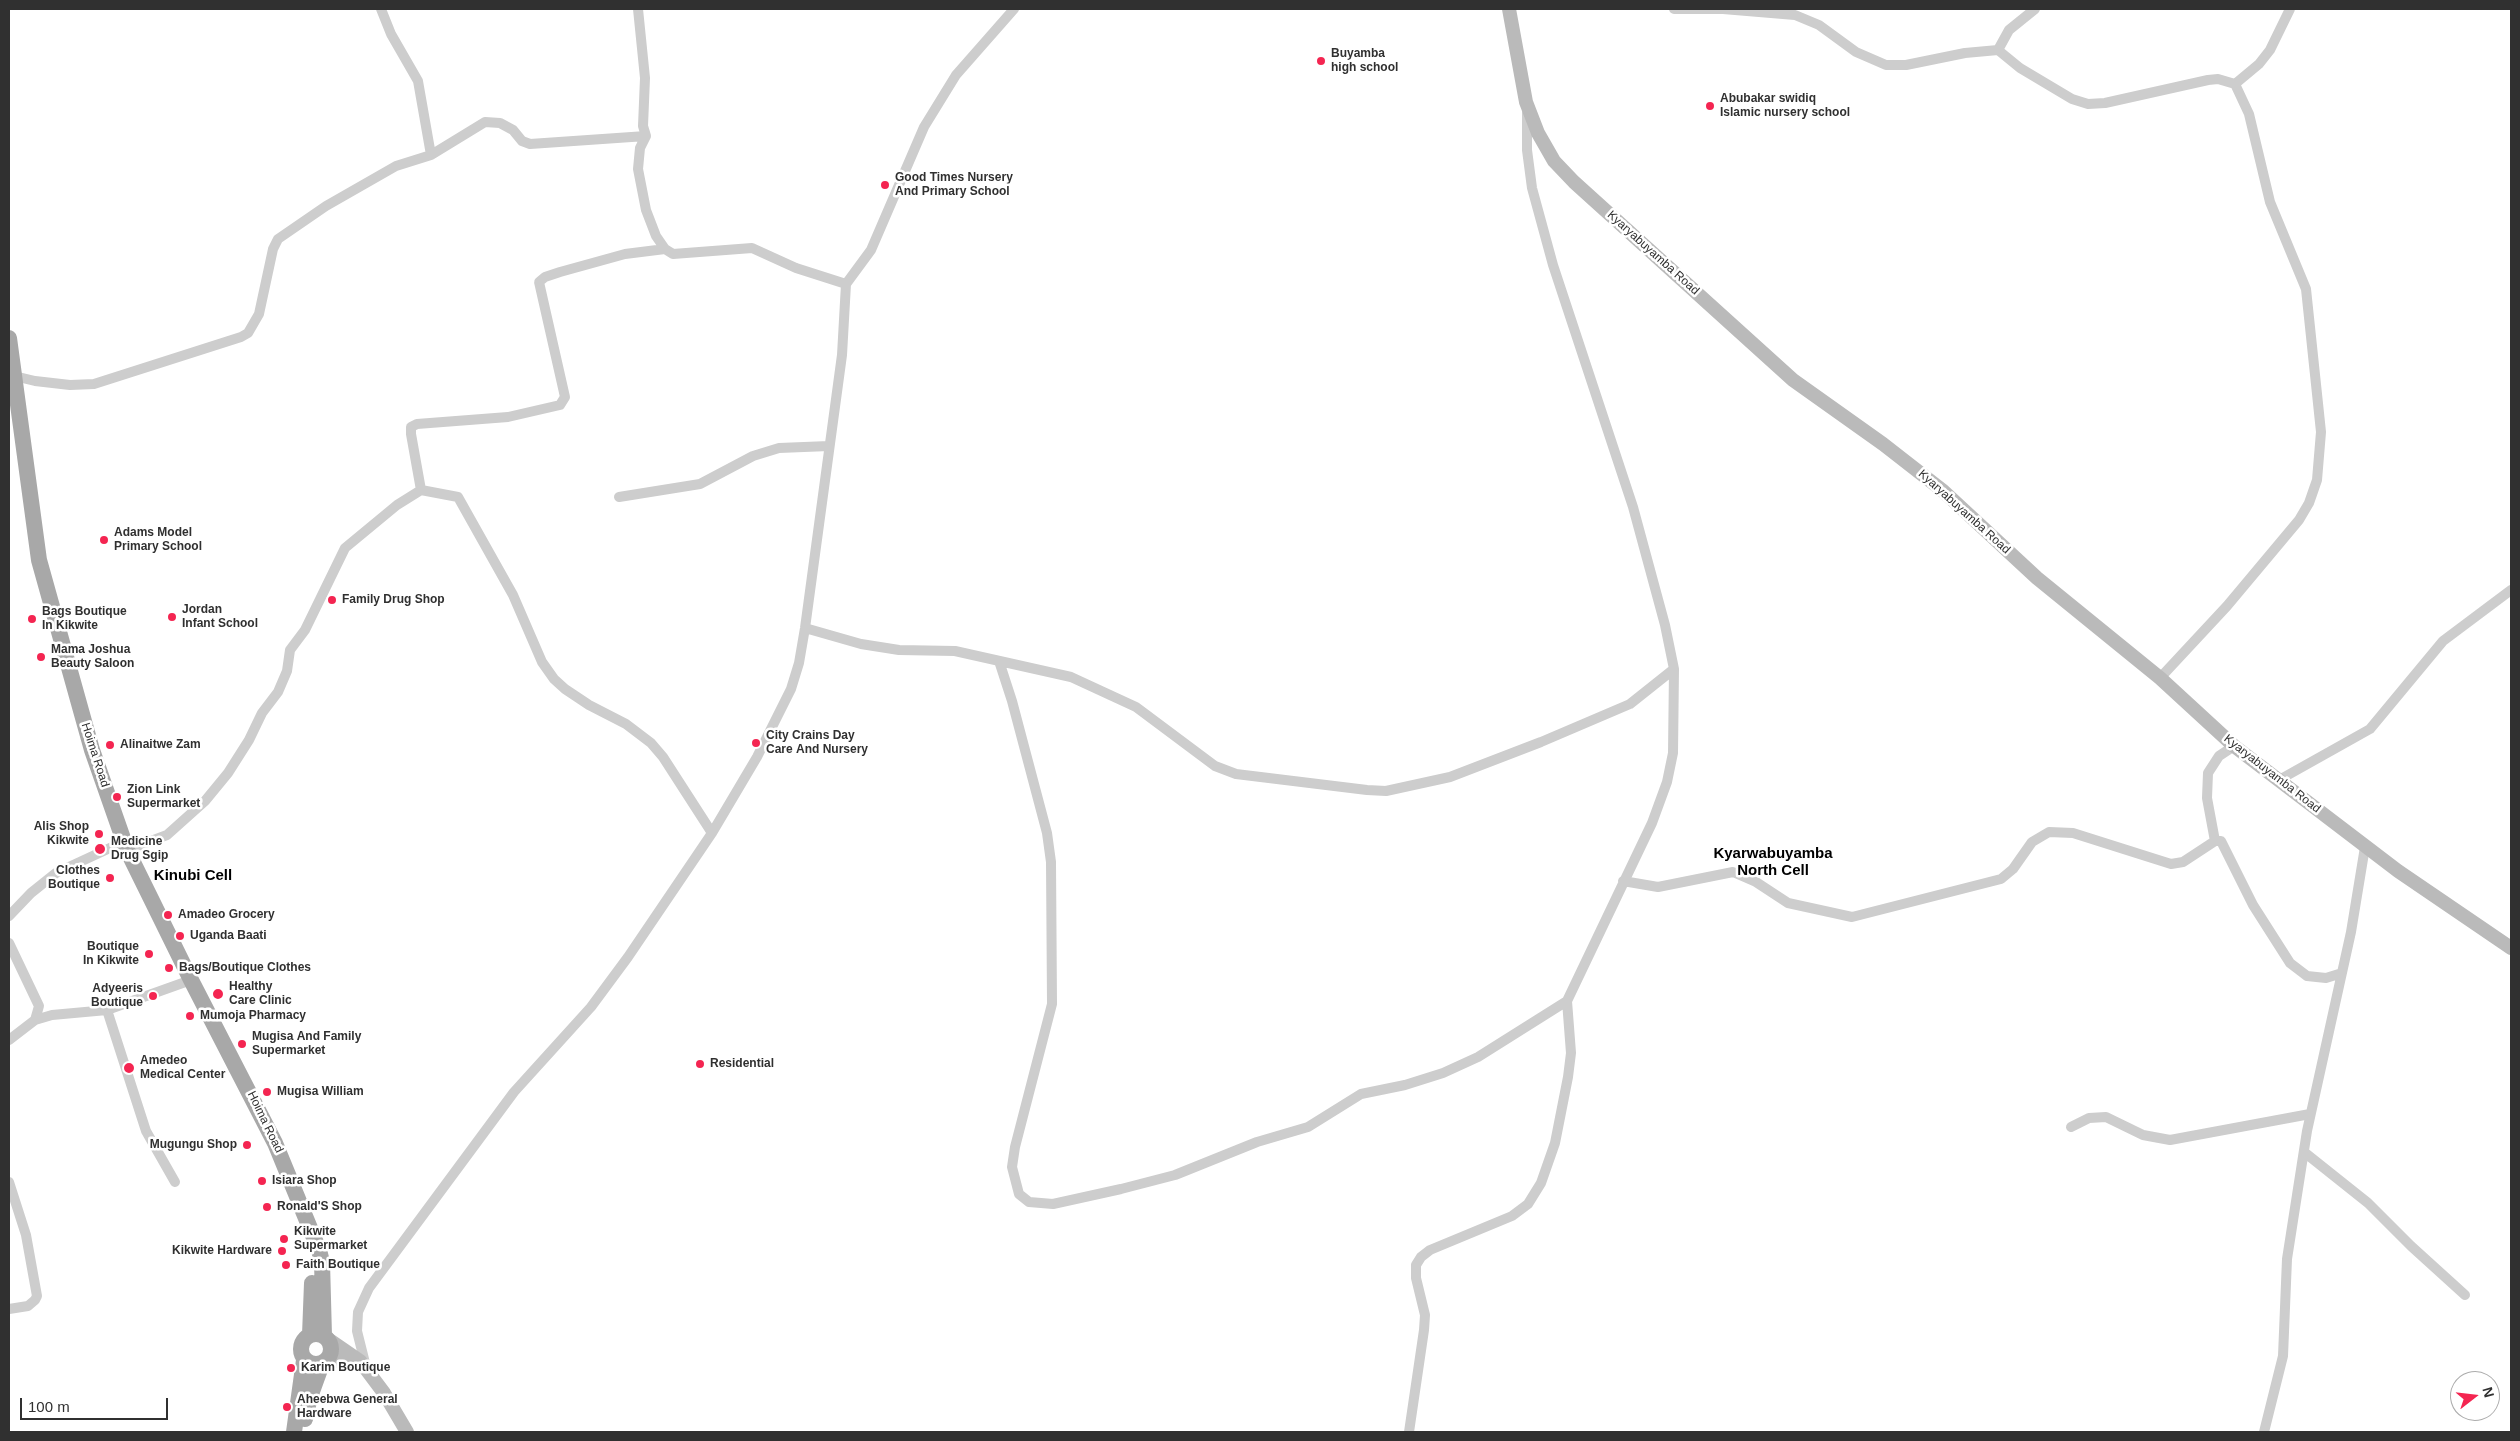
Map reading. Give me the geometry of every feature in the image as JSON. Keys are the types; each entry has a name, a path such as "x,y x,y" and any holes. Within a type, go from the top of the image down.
{"main road":[{"name":"Hoima Road","path":"9,338 11,375 40,560 92,750 126,846 191,980 275,1143 308,1226 312,1288 320,1337"},
{"path":"294,1432 304,1360 301,1346 320,1337 331,1348 310,1397 301,1432"},
{"path":"304,1360 312,1364 324,1362"}],"street":[{"path":"382,9 391,34 418,81 431,155"},
{"path":"638,9 645,78 643,126 646,136 640,148 638,169 646,210 656,236 665,249 674,254 752,248 796,268 846,284"},
{"path":"364,1367 357,1331 358,1312 369,1288 514,1092 591,1007 712,833 757,757 791,689 805,628 842,355 846,284 871,250 924,127 956,75 1014,9"},
{"name":"Kyaryabuyamba Road","path":"1509,9 1526,102 1538,133 1554,162 1574,182 1793,380 1883,444 1942,490 2037,578 2160,678 2234,746 2440,902 2511,948"},
{"path":"1674,9 1723,9 1795,15 1819,26 1856,52 1886,65 1906,65 1965,53 1998,50 2020,68 2057,91 2072,99 2088,104 2128,99 2208,80 2218,79 2235,84 2249,114 2270,202 2306,289 2321,432 2320,460 2312,495 2299,520 2227,606 2160,678"},
{"path":"1998,50 2009,30 2035,9"},
{"path":"2235,84 2258,64 2270,50 2290,9"},
{"path":"1409,1432 1425,1315 1416,1278 1416,1265 1421,1257 1430,1250 1512,1216 1528,1204 1541,1183 1555,1143 1568,1077 1571,1053 1568,1000 1652,823 1667,782 1673,753 1674,669 1666,625 1633,507 1553,265 1532,188 1528,159 1526,102"},
{"path":"11,375 35,381 70,385 94,384 241,337 248,333 259,314 273,250 278,239 326,206 396,166 431,155 474,127 492,122 514,130 522,141 530,144 646,136"},
{"path":"421,490 411,427 416,424 508,417 539,412 560,405 564,397 539,282 545,277 560,272 625,254 665,249"},
{"path":"620,496 700,484 753,456 779,448 829,446"},
{"path":"9,916 31,893 56,873 126,846 167,835 205,801 228,773 249,740 262,713 278,692 287,671 290,650 305,630 345,548 397,505 421,490 458,497 513,595 542,662 554,679 589,705 626,724 651,743 663,757 712,833"},
{"path":"2279,780 2370,729 2443,641 2511,590"},
{"path":"805,628 861,644 899,650 955,651 1071,677 1136,707 1215,766 1236,774 1386,791 1450,777 1550,738 1630,704 1674,669"},
{"path":"999,662 1012,701 1047,833 1051,862 1052,1004 1015,1147 1012,1167 1019,1194 1028,1202 1053,1204 1175,1175 1257,1142 1308,1127 1361,1094 1405,1085 1443,1073 1478,1056 1568,1000"},
{"path":"2215,841 2207,790 2208,773 2219,756 2234,746"},
{"path":"1623,881 1658,888 1733,872 1756,882 1788,903 1852,917 2001,879 2013,869 2032,842 2049,832 2074,833 2171,864 2183,862 2215,841 2221,842 2253,905 2290,963 2307,976 2326,978 2342,973"},
{"path":"2264,1432 2283,1356 2287,1260 2310,1114 2352,932 2365,847"},
{"path":"9,943 39,1006 35,1020"},
{"path":"9,1040 35,1020 52,1015 107,1010 191,980"},
{"path":"107,1010 146,1131 175,1182"},
{"path":"2071,1128 2090,1118 2106,1117 2143,1135 2170,1140 2310,1114"},
{"path":"2304,1152 2368,1203 2411,1246 2465,1294"},
{"path":"9,1182 26,1235 36,1296 35,1300 28,1306 9,1309"},
{"path":"320,1337 364,1367 384,1393 407,1432"},
{"path":"324,1362 364,1367"}],"place":[{"name":"Buyamba high school","path":"1321,61"},
{"name":"Abubakar swidiq Islamic nursery school","path":"1710,106"},
{"name":"Good Times Nursery And Primary School","path":"885,185"},
{"name":"Adams Model Primary School","path":"104,540"},
{"name":"Family Drug Shop","path":"332,600"},
{"name":"Jordan Infant School","path":"172,617"},
{"name":"Bags Boutique In Kikwite","path":"32,619"},
{"name":"Mama Joshua Beauty Saloon","path":"41,657"},
{"name":"City Crains Day Care And Nursery","path":"756,743"},
{"name":"Alinaitwe Zam","path":"110,745"},
{"name":"Zion Link Supermarket","path":"117,797"},
{"name":"Alis Shop Kikwite","path":"99,834"},
{"name":"Medicine Drug Sgip","path":"100,849"},
{"name":"Clothes Boutique","path":"110,878"},
{"name":"Amadeo Grocery","path":"168,915"},
{"name":"Uganda Baati","path":"180,936"},
{"name":"Boutique In Kikwite","path":"149,954"},
{"name":"Bags/Boutique Clothes","path":"169,968"},
{"name":"Healthy Care Clinic","path":"218,994"},
{"name":"Adyeeris Boutique","path":"153,996"},
{"name":"Mumoja Pharmacy","path":"190,1016"},
{"name":"Mugisa And Family Supermarket","path":"242,1044"},
{"name":"Residential","path":"700,1064"},
{"name":"Amedeo Medical Center","path":"129,1068"},
{"name":"Mugisa William","path":"267,1092"},
{"name":"Mugungu Shop","path":"247,1145"},
{"name":"Isiara Shop","path":"262,1181"},
{"name":"Ronald'S Shop","path":"267,1207"},
{"name":"Kikwite Supermarket","path":"284,1239"},
{"name":"Kikwite Hardware","path":"282,1251"},
{"name":"Faith Boutique","path":"286,1265"},
{"name":"Karim Boutique","path":"291,1368"},
{"name":"Aheebwa General Hardware","path":"287,1407"}],"district":[{"name":"Kyarwabuyamba North Cell","path":"1773,862"},
{"name":"Kinubi Cell","path":"193,876"}]}
